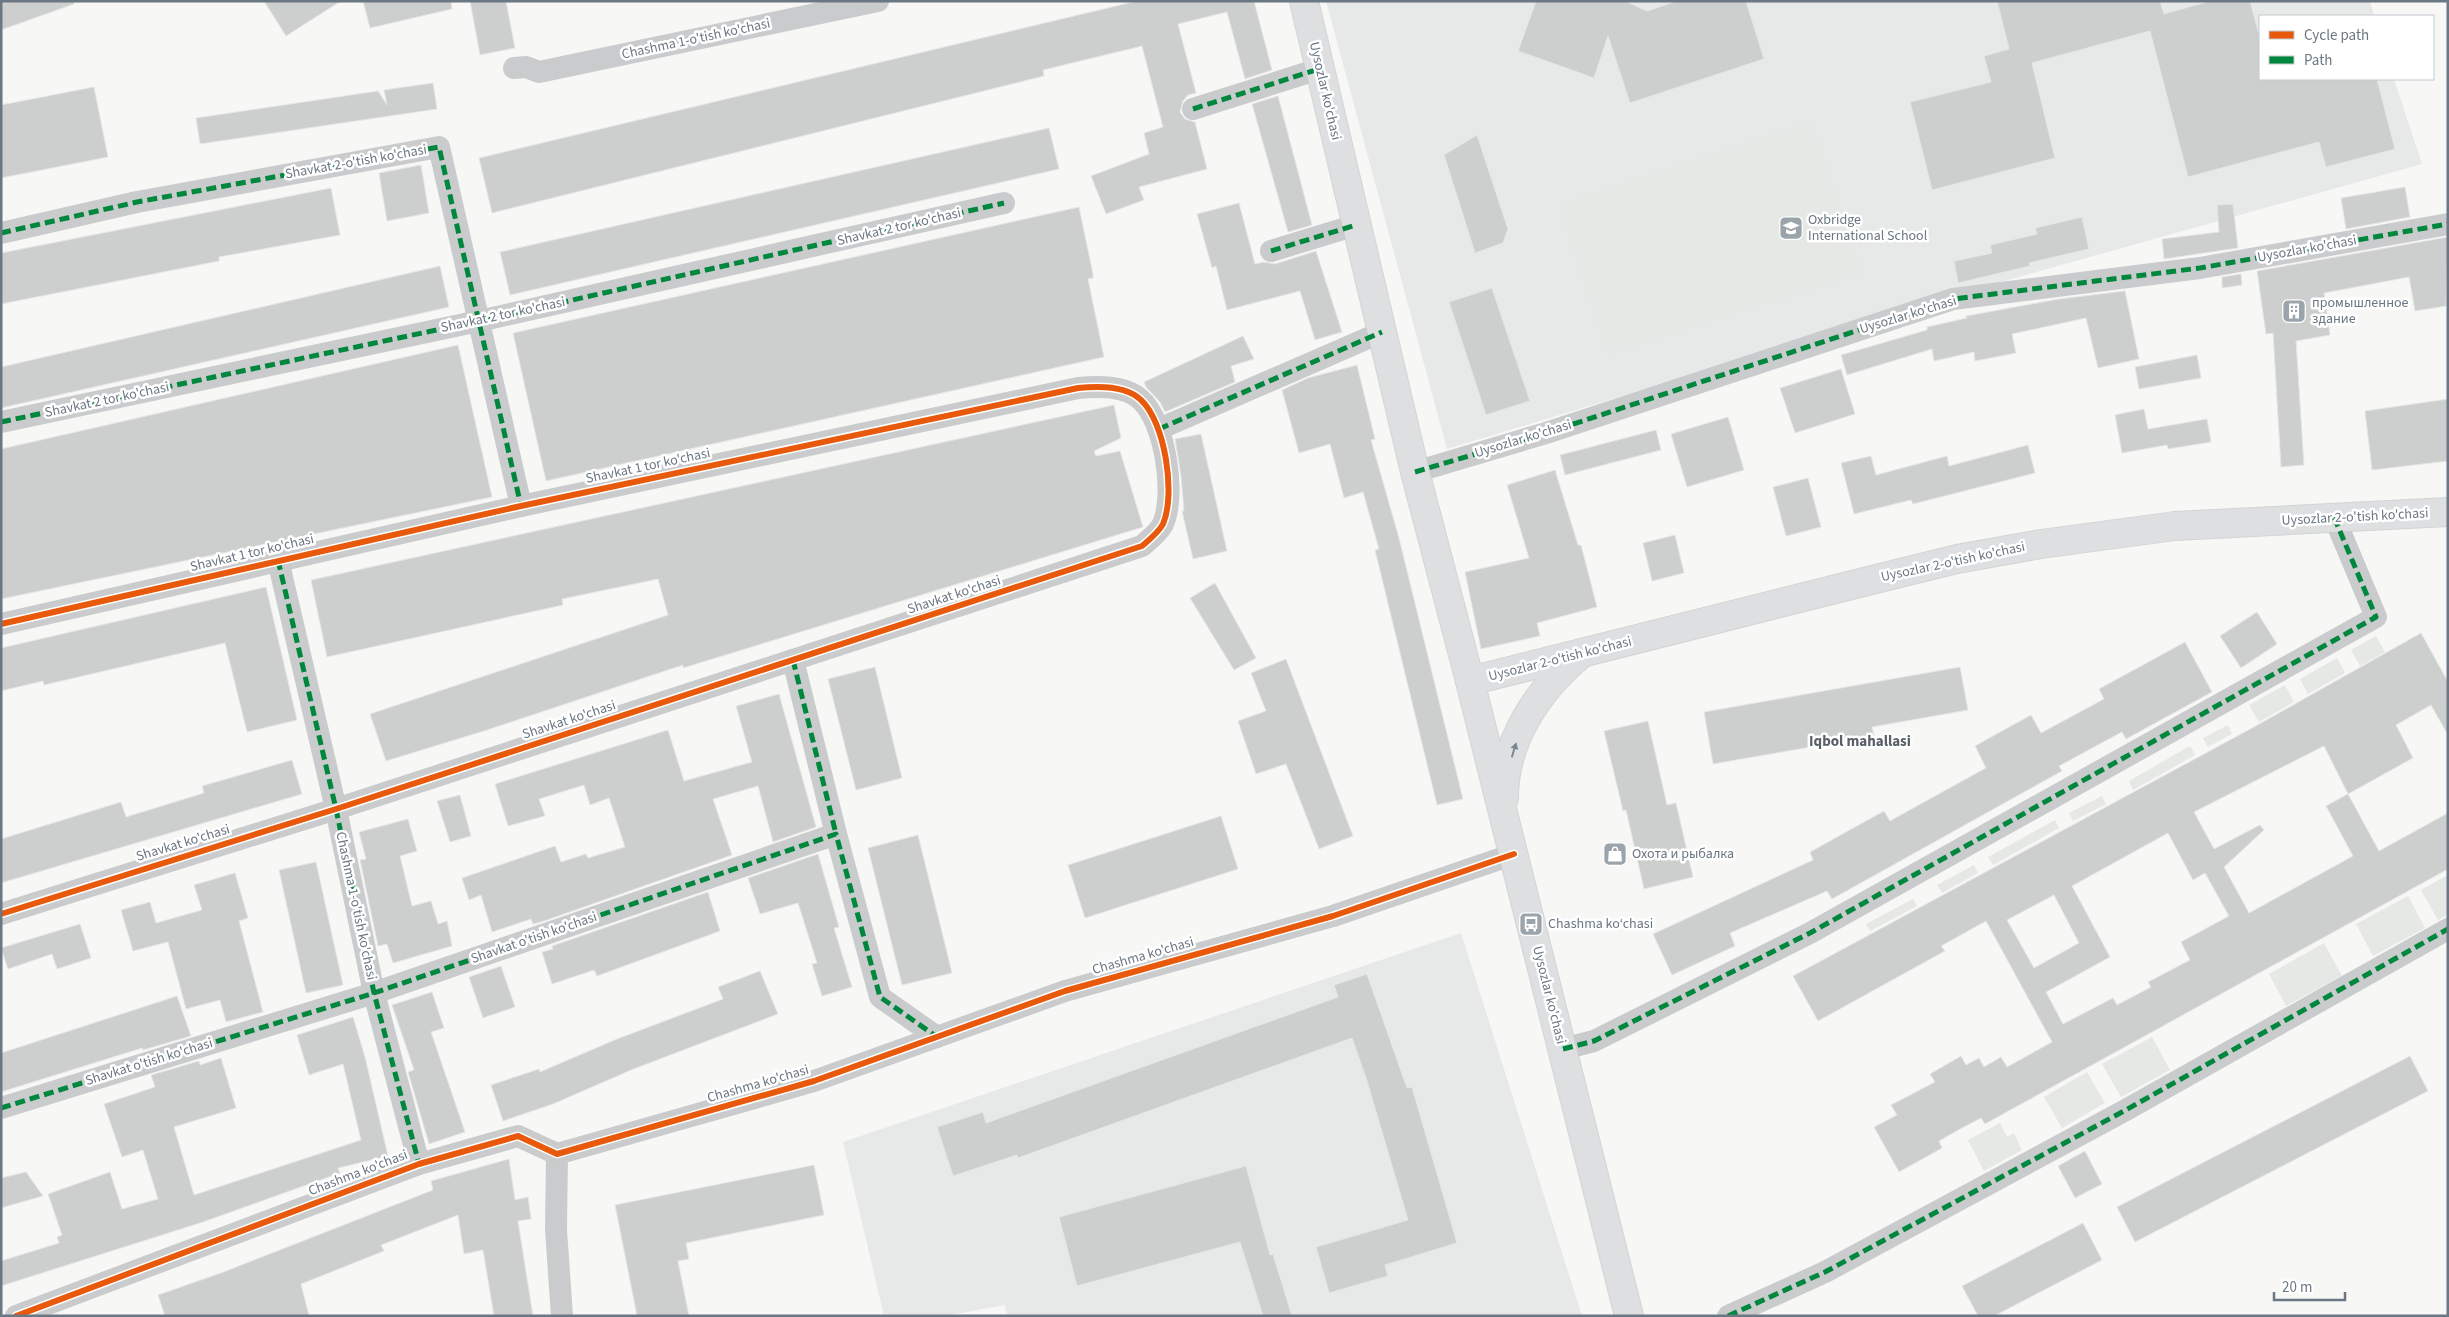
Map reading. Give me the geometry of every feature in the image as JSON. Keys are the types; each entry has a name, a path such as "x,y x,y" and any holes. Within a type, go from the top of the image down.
{"main road":[{"name":"Uysozlar ko'chasi","path":"1304,1 1415,472 1514,854 1629,1316"},
{"name":"Uysozlar 2-o'tish ko'chasi","path":"1470,681 1957,559 2041,544 2175,526 2448,512"},
{"path":"1504,815 1504,791 1522,724 1548,685 1583,653"}],"street":[{"name":"Chashma 1-o'tish ko'chasi","path":"514,68 526,67 539,72 878,1"},
{"path":"1193,109 1319,69"},
{"name":"Shavkat 2-o'tish ko'chasi","path":"1,233 137,202 439,147 521,506"},
{"name":"Shavkat 2 tor ko'chasi","path":"1,422 479,321 1004,204"},
{"name":"Uysozlar ko'chasi","path":"1415,472 1555,430 1953,299 2200,268 2448,224"},
{"path":"1271,251 1356,225"},
{"path":"1159,429 1382,332"},
{"name":"Shavkat 1 tor ko'chasi","path":"1,624 521,506 1078,388 1096,386 1127,392 1140,399 1159,429 1166,469 1169,505 1163,526 1142,546"},
{"path":"1563,1049 1594,1041 1810,933 2376,617 2334,517"},
{"name":"Shavkat ko'chasi","path":"1,914 336,809 1142,546"},
{"name":"Chashma 1-o'tish ko'chasi","path":"278,560 336,809 374,993 419,1164"},
{"path":"793,660 836,834 880,997 938,1037"},
{"name":"Shavkat o'tish ko'chasi","path":"1,1108 374,993 836,834"},
{"name":"Chashma ko'chasi","path":"16,1316 419,1164 518,1136 557,1154 814,1081 1064,991 1333,916 1514,854"},
{"path":"1728,1316 1834,1268 2124,1111 2448,929"},
{"path":"557,1154 556,1230 562,1316"}],"shaded area":[{"name":"Oxbridge International School","path":"1326,1 2370,1 2374,15 2259,15 2259,80 2394,80 2422,164 1969,291 1447,449"},
{"path":"1812,122 1861,273 1608,355 1559,204"},
{"path":"2376,636 2385,652 2360,666 2351,650"},
{"path":"2337,658 2345,673 2308,694 2300,679"},
{"path":"2285,685 2294,702 2259,722 2249,705"},
{"path":"2228,725 2232,734 2208,747 2203,738"},
{"path":"2190,746 2195,755 2133,790 2129,781"},
{"path":"2102,796 2106,804 2073,821 2069,813"},
{"path":"2055,820 2059,828 1993,865 1988,857"},
{"path":"1974,865 1978,873 1942,893 1937,885"},
{"path":"2448,875 2448,914 2438,920 2421,890"},
{"path":"2408,896 2425,928 2373,956 2356,924"},
{"path":"1913,899 1917,906 1870,931 1866,924"},
{"path":"1461,933 1582,1316 1007,1316 1005,1305 945,1316 884,1316 843,1142"},
{"path":"2324,943 2342,976 2286,1006 2269,974"},
{"path":"2152,1037 2170,1070 2121,1097 2102,1064"},
{"path":"2087,1072 2105,1103 2062,1128 2044,1097"},
{"path":"2000,1123 2007,1137 2014,1133 2022,1150 1984,1171 1968,1140"}],"building":[{"path":"1,1 74,1 74,4 1,30"},
{"path":"264,1 341,1 286,36"},
{"path":"363,1 451,1 452,9 370,28"},
{"path":"470,1 506,1 515,48 480,55"},
{"path":"1137,1 1254,1 1272,70 1245,79 1227,12 1178,24 1196,93 1188,95 1183,101 1180,112 1185,119 1195,122 1207,169 1139,187 1144,200 1106,214 1091,176 1149,154 1144,133 1163,127 1142,46 1043,70 1044,76 492,213 479,158"},
{"path":"1536,1 1625,1 1647,11 1677,1 1746,1 1764,59 1630,103 1608,36 1594,78 1518,51"},
{"path":"1997,1 2160,1 2164,14 2210,1 2250,1 2259,34 2259,80 2377,80 2395,149 2326,167 2319,142 2188,177 2150,31 2032,63 2055,158 1932,190 1910,102 1991,82 1984,56 2009,49"},
{"path":"433,83 437,109 200,144 196,118 378,91 387,105 384,90"},
{"path":"94,87 108,157 1,178 1,105"},
{"path":"1278,96 1312,225 1288,232 1252,104"},
{"path":"1049,128 1059,169 510,295 500,252"},
{"path":"1477,135 1508,229 1503,243 1475,253 1444,155"},
{"path":"421,165 429,213 387,221 379,173"},
{"path":"2405,187 2410,217 2346,229 2341,198"},
{"path":"331,188 340,235 219,257 219,261 1,304 1,253"},
{"path":"1239,203 1255,264 1264,262 1275,264 1316,251 1342,332 1315,340 1300,291 1227,310 1216,266 1212,268 1197,214"},
{"path":"2233,204 2238,248 2164,259 2162,239 2219,232 2217,205"},
{"path":"1079,207 1093,274 1093,278 1088,279 1104,357 546,481 513,333"},
{"path":"2082,217 2089,249 2029,263 2030,266 1958,283 1954,261 1992,253 1990,245 2037,234 2035,228"},
{"path":"2448,237 2446,306 2415,311 2409,277 2324,293 2330,335 2296,341 2304,465 2281,467 2273,333 2266,334 2257,271"},
{"path":"440,266 449,307 1,408 1,367"},
{"path":"2241,274 2242,285 2222,288 2222,277"},
{"path":"1492,288 1530,401 1486,415 1449,302"},
{"path":"2125,291 2139,359 2098,368 2086,318 2012,334 2016,353 1975,361 1974,352 1934,361 1932,349 1847,375 1841,355 1927,330 1927,327 1967,318 1966,316 2059,299"},
{"path":"1243,336 1254,359 1231,366 1235,382 1165,412 1160,402 1146,387 1144,382"},
{"path":"458,345 492,497 1,599 1,449"},
{"path":"2197,355 2201,378 2139,389 2135,367"},
{"path":"1357,365 1375,439 1371,440 1399,538 1463,799 1437,805 1375,550 1379,549 1363,492 1344,498 1330,444 1299,453 1282,390 1308,378"},
{"path":"1841,369 1855,414 1795,433 1780,388"},
{"path":"2448,399 2448,461 2372,470 2365,411"},
{"path":"1114,405 1121,438 1094,451 1096,456 1120,451 1143,527 683,668 683,665 487,730 386,761 370,714 668,615 658,579 562,599 563,605 327,657 311,580"},
{"path":"2144,409 2148,429 2207,419 2211,442 2168,449 2167,445 2122,453 2115,415"},
{"path":"1728,417 1744,470 1687,487 1671,434"},
{"path":"1656,430 1661,450 1565,475 1560,455"},
{"path":"1201,434 1227,551 1193,559 1182,511 1184,511 1181,476 1175,439"},
{"path":"2028,445 2035,473 1913,504 1911,500 1854,514 1841,463 1871,456 1876,475 1947,456 1949,466"},
{"path":"1555,470 1578,545 1581,545 1597,607 1537,623 1540,636 1481,649 1465,572 1529,558 1507,485"},
{"path":"1808,478 1821,527 1786,536 1773,487"},
{"path":"1675,535 1684,573 1652,581 1643,543"},
{"path":"1215,583 1256,658 1234,670 1190,598"},
{"path":"266,587 297,720 247,732 225,643 44,685 43,681 1,691 1,648"},
{"path":"2257,612 2277,644 2241,668 2220,636"},
{"path":"2421,633 2448,682 2448,735 2431,705 2396,725 2413,758 2348,794 2379,851 2448,813 2448,869 1985,1124 1981,1118 1960,1129 1939,1141 1942,1148 1899,1172 1874,1127 1897,1115 1891,1105 1935,1082 1930,1074 1961,1056 1966,1065 1979,1058 1984,1067 2001,1057 2007,1067 2052,1042 1986,921 1941,946 1945,951 1818,1021 1793,976 2254,727","holes":["2324,746 2348,794 2326,806 2353,856 2249,913 2224,867 2264,830 2260,825 2214,849 2194,812","2168,833 2193,880 2205,873 2229,916 2181,942 2190,960 2148,982 2151,987 2117,1005 2113,998 2063,1024 2046,992 2110,957 2072,886","2054,895 2079,943 2034,968 2007,920"]},
{"path":"2185,642 2212,692 2126,739 2122,732 2059,766 2062,771 1832,899 1827,891 1730,933 1735,946 1672,975 1653,934 1813,860 1810,852 1884,811 1890,821 1986,768 1975,746 2031,715 2041,733 2104,699 2099,689"},
{"path":"1286,659 1353,836 1319,849 1286,764 1256,774 1238,721 1266,711 1251,673"},
{"path":"875,667 902,778 856,790 828,679"},
{"path":"1960,667 1968,710 1872,727 1874,736 1713,764 1704,712"},
{"path":"779,694 816,827 773,842 758,786 713,799 732,855 544,921 533,924 531,919 492,932 481,895 469,900 462,878 555,846 561,862 586,854 588,858 625,847 609,798 590,805 584,785 539,799 545,816 508,826 495,784 668,730 684,781 752,762 736,706"},
{"path":"1648,721 1667,805 1676,803 1693,877 1644,889 1626,810 1623,811 1604,731"},
{"path":"292,760 302,794 1,883 1,839 121,802 126,817 204,793 202,786"},
{"path":"460,795 471,836 450,842 437,801"},
{"path":"1221,816 1238,869 1085,918 1068,865"},
{"path":"408,819 417,851 400,856 412,906 431,901 438,924 447,921 452,946 393,963 387,944 378,946 360,860 366,859 359,832"},
{"path":"918,835 952,973 902,985 868,848"},
{"path":"818,854 839,927 834,928 852,987 822,996 812,964 817,963 798,903 760,914 748,878"},
{"path":"316,862 343,985 306,993 279,870"},
{"path":"235,873 248,918 239,921 263,1012 226,1022 220,1000 186,1009 168,942 133,951 121,910 150,902 156,923 202,910 194,885"},
{"path":"708,892 720,931 597,976 594,970 552,984 542,952 553,949 552,946"},
{"path":"80,924 91,958 57,969 52,954 8,969 1,948"},
{"path":"501,966 515,1007 483,1018 469,977"},
{"path":"760,971 778,1014 631,1070 553,1104 503,1121 491,1085 539,1069 540,1072 617,1039 723,999 718,987"},
{"path":"1367,974 1407,1088 1412,1087 1457,1243 1385,1265 1388,1276 1329,1293 1316,1247 1408,1220 1367,1081 1352,1038 1018,1158 1017,1155 953,1176 937,1127 983,1112 986,1123 1338,997 1334,985"},
{"path":"432,992 444,1028 431,1032 465,1132 429,1144 408,1072 414,1070 392,1005"},
{"path":"177,996 191,1036 143,1050 142,1048 1,1092 1,1053"},
{"path":"353,1017 365,1057 388,1156 338,1168 340,1173 203,1222 1,1286 1,1261 59,1243 57,1237 62,1235 48,1194 110,1172 122,1209 158,1199 143,1150 122,1157 104,1104 155,1087 151,1075 199,1061 200,1065 221,1058 236,1108 174,1127 194,1195 361,1140 343,1064 309,1075 297,1035"},
{"path":"2410,1056 2428,1091 2135,1242 2117,1207"},
{"path":"2085,1151 2102,1184 2075,1198 2058,1166"},
{"path":"509,1159 515,1200 528,1197 531,1219 518,1221 533,1316 494,1316 483,1250 464,1254 458,1215 381,1245 384,1251 301,1284 309,1316 165,1316 158,1295 221,1273 433,1190 431,1181"},
{"path":"814,1165 824,1215 686,1243 689,1259 678,1261 689,1316 637,1316 615,1205"},
{"path":"1246,1166 1270,1255 1273,1254 1292,1316 1263,1316 1240,1242 1077,1286 1059,1217"},
{"path":"26,1172 43,1196 1,1208 1,1178"},
{"path":"2083,1223 2102,1260 1994,1316 1978,1316 1962,1286"}],"marked path":[{"path":"1193,109 1319,69"},
{"path":"1,233 137,202 439,147 521,506"},
{"path":"1,422 479,321 1004,203"},
{"path":"1415,472 1546,433 1953,299 2200,268 2448,224"},
{"path":"1271,251 1356,225"},
{"path":"1159,429 1382,332"},
{"path":"1563,1049 1594,1041 1810,933 2376,617 2334,517"},
{"path":"278,560 336,809 374,993 419,1164"},
{"path":"793,660 836,834"},
{"path":"1,1108 374,993 836,834 880,997 937,1037"},
{"path":"1728,1316 1825,1272 2124,1111 2448,929"}],"cycle path":[{"path":"1,624 521,506 1078,388 1111,388 1135,395 1149,410 1156,424 1166,459 1168,477 1167,511 1161,527 1142,546 336,809 1,914"},
{"path":"16,1316 419,1164 518,1136 557,1154 814,1081 1065,991 1333,916 1514,854"}],"place":[{"name":"Oxbridge International School","path":"1791,228"},
{"name":"промышленное здание","path":"2294,311"},
{"name":"Охота и рыбалка","path":"1615,854"},
{"name":"Chashma ko‘chasi","path":"1531,924"}],"district":[{"name":"Iqbol mahallasi","path":"1860,741"}]}
